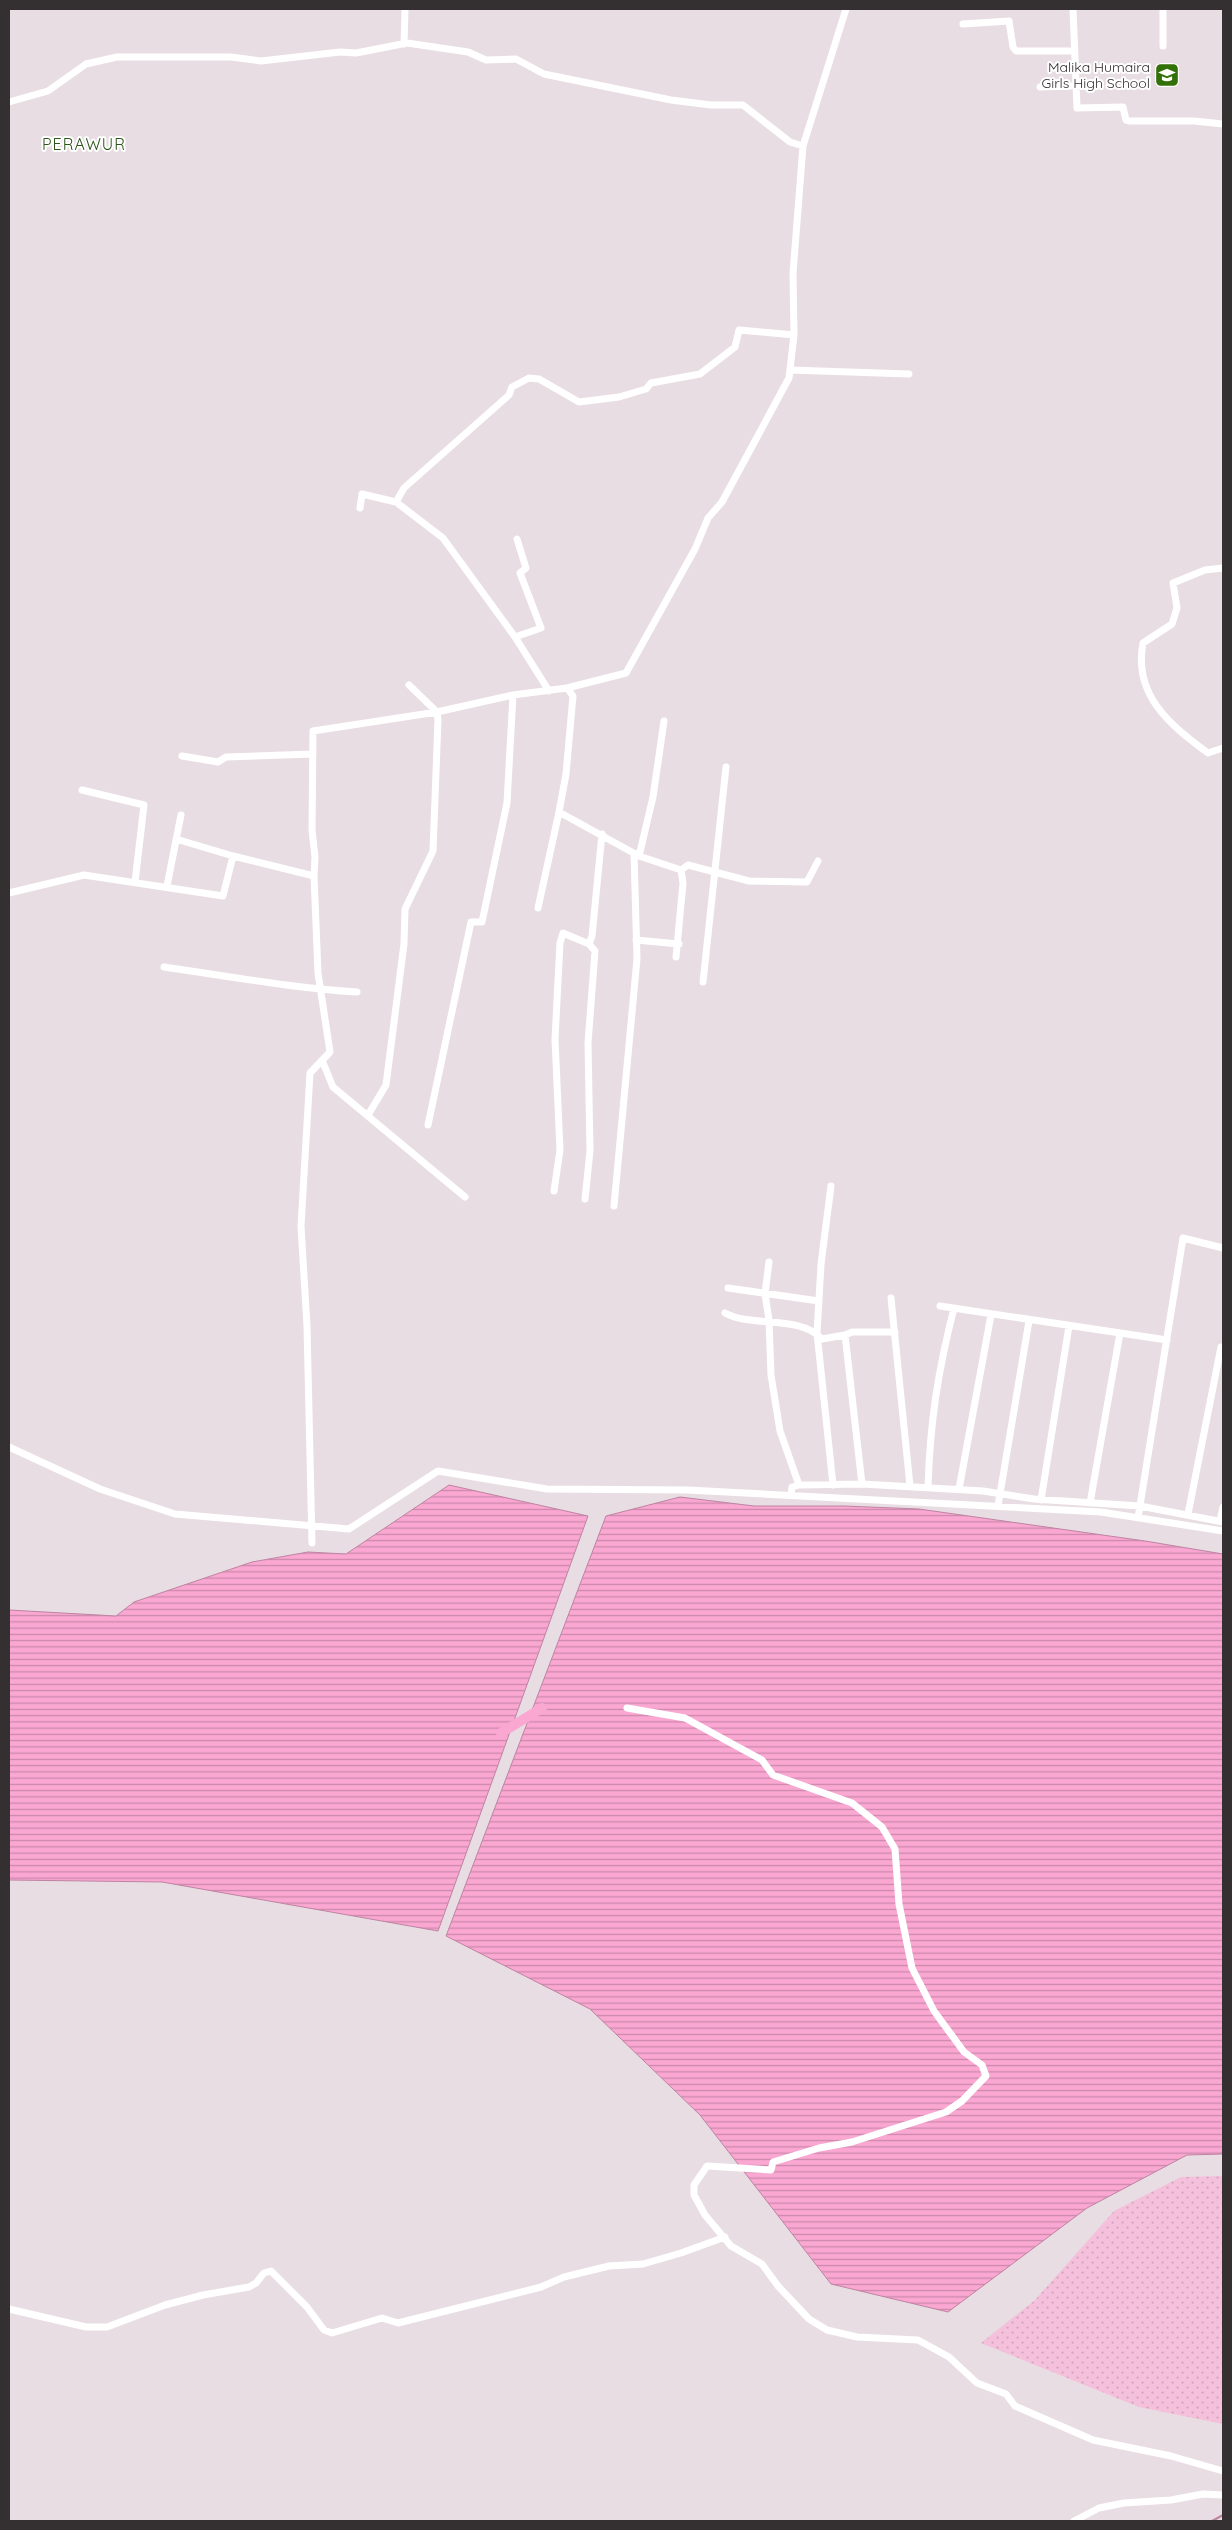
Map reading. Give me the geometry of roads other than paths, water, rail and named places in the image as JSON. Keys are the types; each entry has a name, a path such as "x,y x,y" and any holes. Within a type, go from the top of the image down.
{"street":[{"path":"404,44 405,9"},
{"path":"312,1543 307,1326 301,1226 310,1073 330,1052 320,989 314,876 315,857 312,830 313,731 437,712 513,695 566,688 626,673 695,549 708,518 722,502 789,378 794,335 794,265 803,146 846,9"},
{"path":"1072,9 1075,87 1078,108 1123,107 1126,120 1130,121 1194,121 1223,124"},
{"path":"1163,9 1163,46"},
{"path":"963,24 1009,21 1013,47 1016,51 1074,51"},
{"path":"9,102 48,91 86,64 117,57 230,57 261,62 340,52 356,53 404,44 468,52 486,60 516,59 544,74 671,100 711,105 743,106 790,142 803,146"},
{"path":"1040,87 1096,85"},
{"path":"396,502 404,488 509,395 512,387 529,378 539,379 579,402 620,397 646,389 651,383 700,374 735,347 739,330 794,335"},
{"path":"790,370 909,374"},
{"path":"360,508 362,494 396,502 443,538 514,637 548,691"},
{"path":"514,637 541,628 520,573 526,568 517,539"},
{"path":"1223,568 1205,570 1173,583 1177,608 1172,624 1143,643 1140,660 1142,679 1154,703 1176,728 1208,753 1223,748"},
{"path":"368,1115 386,1085 404,944 405,909 433,851 437,712 409,685"},
{"path":"538,908 566,774 574,696 566,688"},
{"path":"428,1125 471,922 482,922 502,830 507,803 513,695"},
{"path":"614,1206 637,959 637,854 653,797 664,721"},
{"path":"182,756 218,762 226,757 312,754"},
{"path":"703,982 726,767"},
{"path":"82,790 144,804 135,882"},
{"path":"559,812 637,854 681,870"},
{"path":"167,886 181,815"},
{"path":"590,944 602,834"},
{"path":"176,839 233,856 314,876"},
{"path":"9,893 84,875 167,886 223,896 233,856"},
{"path":"681,870 688,865 749,881 807,882 818,860"},
{"path":"676,956 679,944 684,883 681,870"},
{"path":"554,1191 560,1150 555,1039 560,944 563,933 590,944 595,951 588,1043 590,1151 585,1198"},
{"path":"636,940 679,944"},
{"path":"164,968 320,989 357,992"},
{"path":"322,1060 333,1087 465,1197"},
{"path":"831,1186 821,1264 817,1333 833,1485"},
{"path":"1138,1518 1183,1238 1223,1248"},
{"path":"769,1262 765,1294 769,1320 771,1375 780,1431 799,1485"},
{"path":"728,1288 819,1301"},
{"path":"891,1298 910,1486"},
{"path":"940,1306 1167,1340"},
{"path":"928,1486 932,1411 942,1353 954,1308"},
{"path":"725,1313 736,1319 769,1320 817,1333 822,1339 852,1332 894,1332"},
{"path":"959,1489 991,1315"},
{"path":"998,1506 1029,1320"},
{"path":"1041,1500 1069,1326"},
{"path":"1090,1503 1120,1333"},
{"path":"845,1335 862,1484"},
{"path":"1188,1514 1221,1347"},
{"path":"9,1448 100,1489 175,1514 349,1529 438,1471 547,1489 688,1490 1101,1512 1223,1531"},
{"path":"791,1495 792,1488 799,1485 928,1486 1041,1500 1140,1506 1222,1522 1223,1507"},
{"path":"627,1708 685,1718 762,1760 773,1775 852,1803 882,1827 895,1849 899,1904 912,1968 934,2011 964,2052 982,2065 986,2076 962,2101 946,2112 852,2142 819,2148 773,2162 771,2170 707,2166 694,2185 694,2195 705,2215 725,2236 731,2246 762,2264 778,2286 809,2319 827,2330 857,2337 918,2340 949,2357 977,2383 1006,2394 1015,2406 1085,2436 1223,2470"},
{"path":"9,2309 86,2327 107,2327 165,2305 203,2295 249,2287 256,2283 264,2273 271,2271 307,2308 324,2330 332,2333 382,2318 398,2323 541,2287 564,2277 609,2266 644,2264 681,2253 725,2236"},
{"path":"1074,2521 1098,2508 1124,2503 1171,2500 1202,2494 1223,2495"}],"waterway":[{"path":"501,1733 542,1708"},
{"path":"1212,2521 1223,2515"}],"place":[{"name":"Malika Humaira Girls High School","path":"1167,75"}],"district":[{"name":"PERAWUR","path":"84,144"}]}
